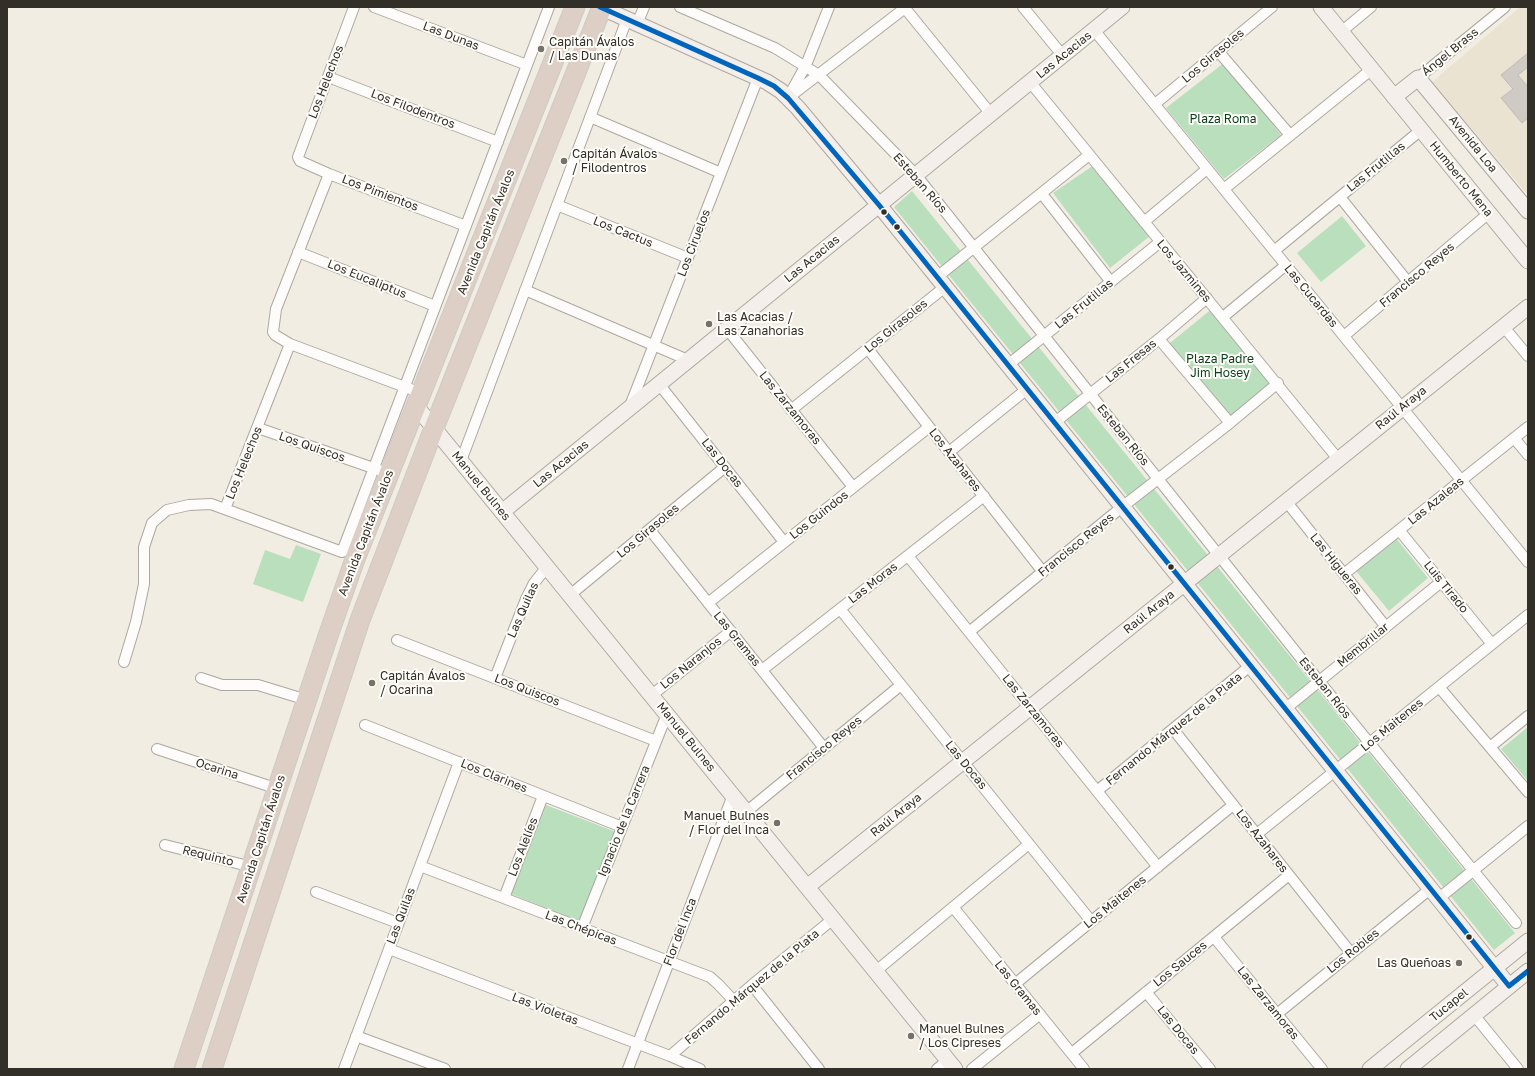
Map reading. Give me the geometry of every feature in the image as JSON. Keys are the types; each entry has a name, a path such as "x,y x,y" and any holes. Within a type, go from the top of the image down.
{"highway":[{"name":"Avenida Capitán Ávalos","path":"184,1069 355,559 381,471 576,7"},
{"name":"Avenida Capitán Ávalos","path":"212,1069 360,620 434,428 601,7"}],"street":[{"name":"Los Helechos","path":"298,157 354,7"},
{"name":"Las Dunas","path":"374,7 527,66"},
{"name":"Avenida Capitán Ávalos","path":"414,395 435,306 549,7"},
{"path":"601,7 758,78 774,86 788,98 879,205 1509,986"},
{"path":"461,461 590,117 632,21 644,7"},
{"name":"Esteban Ríos","path":"680,7 775,48 806,65 819,75 916,175 1319,681 1516,924"},
{"path":"788,98 806,65 829,7"},
{"path":"788,98 904,7 991,114"},
{"path":"1023,7 1063,56"},
{"name":"Las Acacias","path":"502,512 1122,7"},
{"name":"Los Girasoles","path":"1155,104 1272,7"},
{"path":"1321,7 1394,97"},
{"path":"1341,32 1371,7"},
{"name":"Ángel Brass","path":"1394,97 1505,7"},
{"name":"Las Cucardas","path":"1094,30 1528,562"},
{"path":"1218,51 1290,136"},
{"path":"1224,189 1372,69"},
{"name":"Los Filodentros","path":"328,77 498,142"},
{"name":"Los Ciruelos","path":"629,408 758,78"},
{"name":"Avenida Loa","path":"1418,78 1528,211"},
{"name":"Los Jazmines","path":"1030,82 1160,242 1278,383 1338,459"},
{"name":"Humberto Mena","path":"1394,97 1528,261"},
{"path":"590,117 721,173"},
{"name":"Las Frutillas","path":"1274,251 1421,130"},
{"name":"Los Girasoles","path":"791,410 868,349 941,282 973,247 1042,194 1089,155"},
{"name":"Los Pimientos","path":"298,157 300,161 329,174 466,226"},
{"path":"1144,222 1207,169"},
{"path":"329,174 276,308 272,328 275,335 290,344 414,395"},
{"path":"1042,194 1111,282"},
{"path":"1340,197 1408,282"},
{"name":"Los Cactus","path":"557,205 688,258"},
{"name":"Francisco Reyes","path":"1344,336 1489,214"},
{"name":"Las Frutillas","path":"1008,365 1160,242"},
{"name":"Los Eucaliptus","path":"298,252 435,306"},
{"path":"1223,316 1286,265"},
{"path":"525,290 688,360"},
{"name":"Las Fresas","path":"1054,423 1159,339 1207,298"},
{"name":"Raúl Araya","path":"807,887 1528,307"},
{"path":"1503,326 1528,356"},
{"name":"Las Zarzamoras","path":"727,329 853,487"},
{"path":"1159,339 1230,423"},
{"name":"Los Helechos","path":"124,662 136,622 144,584 144,547 152,523 167,510 189,505 211,504 225,508 258,428 290,344"},
{"name":"Los Azahares","path":"868,349 1043,572"},
{"name":"Francisco Reyes","path":"969,632 1122,507 1230,423 1278,383"},
{"name":"Las Docas","path":"659,384 784,542"},
{"path":"949,452 1027,389"},
{"name":"Manuel Bulnes","path":"414,395 434,428 876,971 947,1066"},
{"name":"Los Guindos","path":"708,603 929,427"},
{"name":"Las Azaleas","path":"1344,574 1528,427"},
{"name":"Los Quiscos","path":"258,428 381,471"},
{"path":"1514,438 1528,455"},
{"name":"Los Girasoles","path":"570,595 725,467"},
{"name":"Avenida Capitán Ávalos","path":"225,508 342,552 381,471"},
{"name":"Las Moras","path":"762,670 984,496"},
{"name":"Las Higueras","path":"1286,501 1386,627"},
{"name":"Las Gramas","path":"650,530 824,748"},
{"name":"Luis Tirado","path":"1399,530 1492,644"},
{"name":"Las Zarzamoras","path":"908,556 1158,867"},
{"name":"Las Quilas","path":"495,678 526,599 534,583 547,567"},
{"name":"Membrillar","path":"1285,709 1441,582"},
{"name":"Las Docas","path":"840,609 1091,921"},
{"name":"Los Maitenes","path":"1257,834 1528,615"},
{"name":"Los Naranjos","path":"652,695 731,631"},
{"name":"Los Quiscos","path":"397,640 656,740"},
{"name":"Fernando Márquez de la Plata","path":"1097,791 1250,666"},
{"path":"201,678 222,685 258,685 307,700"},
{"name":"Francisco Reyes","path":"746,812 901,685"},
{"path":"1439,687 1528,792"},
{"name":"Ignacio de la Carrera","path":"582,928 667,714"},
{"path":"1490,747 1528,716"},
{"name":"Los Clarines","path":"365,725 622,827"},
{"name":"Los Azahares","path":"1173,729 1351,953"},
{"name":"Ocarina","path":"157,749 278,789"},
{"name":"Las Quilas","path":"344,1069 459,762"},
{"name":"Flor del Inca","path":"628,1069 733,795"},
{"name":"Los Alelíes","path":"504,898 543,796"},
{"name":"Los Maitenes","path":"1015,984 1233,805"},
{"name":"Los Robles","path":"1277,1014 1351,953 1434,894 1473,870 1528,826"},
{"path":"876,971 1029,844"},
{"name":"Requinto","path":"165,845 252,866"},
{"name":"Las Chépicas","path":"420,866 710,978 718,984 734,1001"},
{"name":"Los Sauces","path":"1072,1054 1289,875"},
{"path":"316,892 398,924"},
{"name":"Las Gramas","path":"953,907 1084,1069"},
{"name":"Fernando Márquez de la Plata","path":"670,1056 752,985 833,919"},
{"name":"Las Zarzamoras","path":"1214,936 1322,1069"},
{"name":"Tucapel","path":"1370,1069 1528,941"},
{"name":"Las Violetas","path":"389,949 670,1056 700,1069"},
{"name":"Tucapel","path":"1408,1069 1528,971"},
{"path":"752,985 819,1069"},
{"name":"Las Docas","path":"1146,992 1209,1069"},
{"path":"972,1069 1040,1014"},
{"path":"1474,1015 1518,1069"},
{"path":"356,1036 445,1069"}],"shaded area":[{"path":"1520,7 1528,7 1528,195 1432,82"}],"green space":[{"name":"Plaza Roma","path":"1225,62 1281,135 1224,179 1166,108"},
{"path":"1094,165 1150,236 1110,268 1053,193"},
{"path":"912,191 1515,933 1494,950 894,207"},
{"path":"1342,216 1366,246 1321,282 1297,253"},
{"name":"Plaza Padre Jim Hosey","path":"1213,308 1275,384 1227,423 1165,347"},
{"path":"1395,537 1428,578 1389,611 1356,571"},
{"path":"296,545 321,554 303,602 253,584 265,550 290,559"},
{"path":"1528,727 1528,781 1501,749"},
{"path":"546,805 616,832 581,922 511,894"}],"building":[{"path":"1528,53 1528,67 1518,75 1528,87 1528,118 1522,123 1501,98 1513,89 1501,75"}],"transit line":[{"path":"600,7 758,78 774,86 788,98 879,205 1509,986 1528,971"}],"place":[{"name":"Capitán Ávalos / Las Dunas","path":"541,49"},
{"name":"Capitán Ávalos / Filodentros","path":"564,161"},
{"name":"Las Acacias / Las Zanahorias","path":"709,324"},
{"name":"Capitán Ávalos / Ocarina","path":"372,683"},
{"name":"Manuel Bulnes / Flor del Inca","path":"777,823"},
{"name":"Las Queñoas","path":"1459,963"},
{"name":"Manuel Bulnes / Los Cipreses","path":"911,1036"}]}
